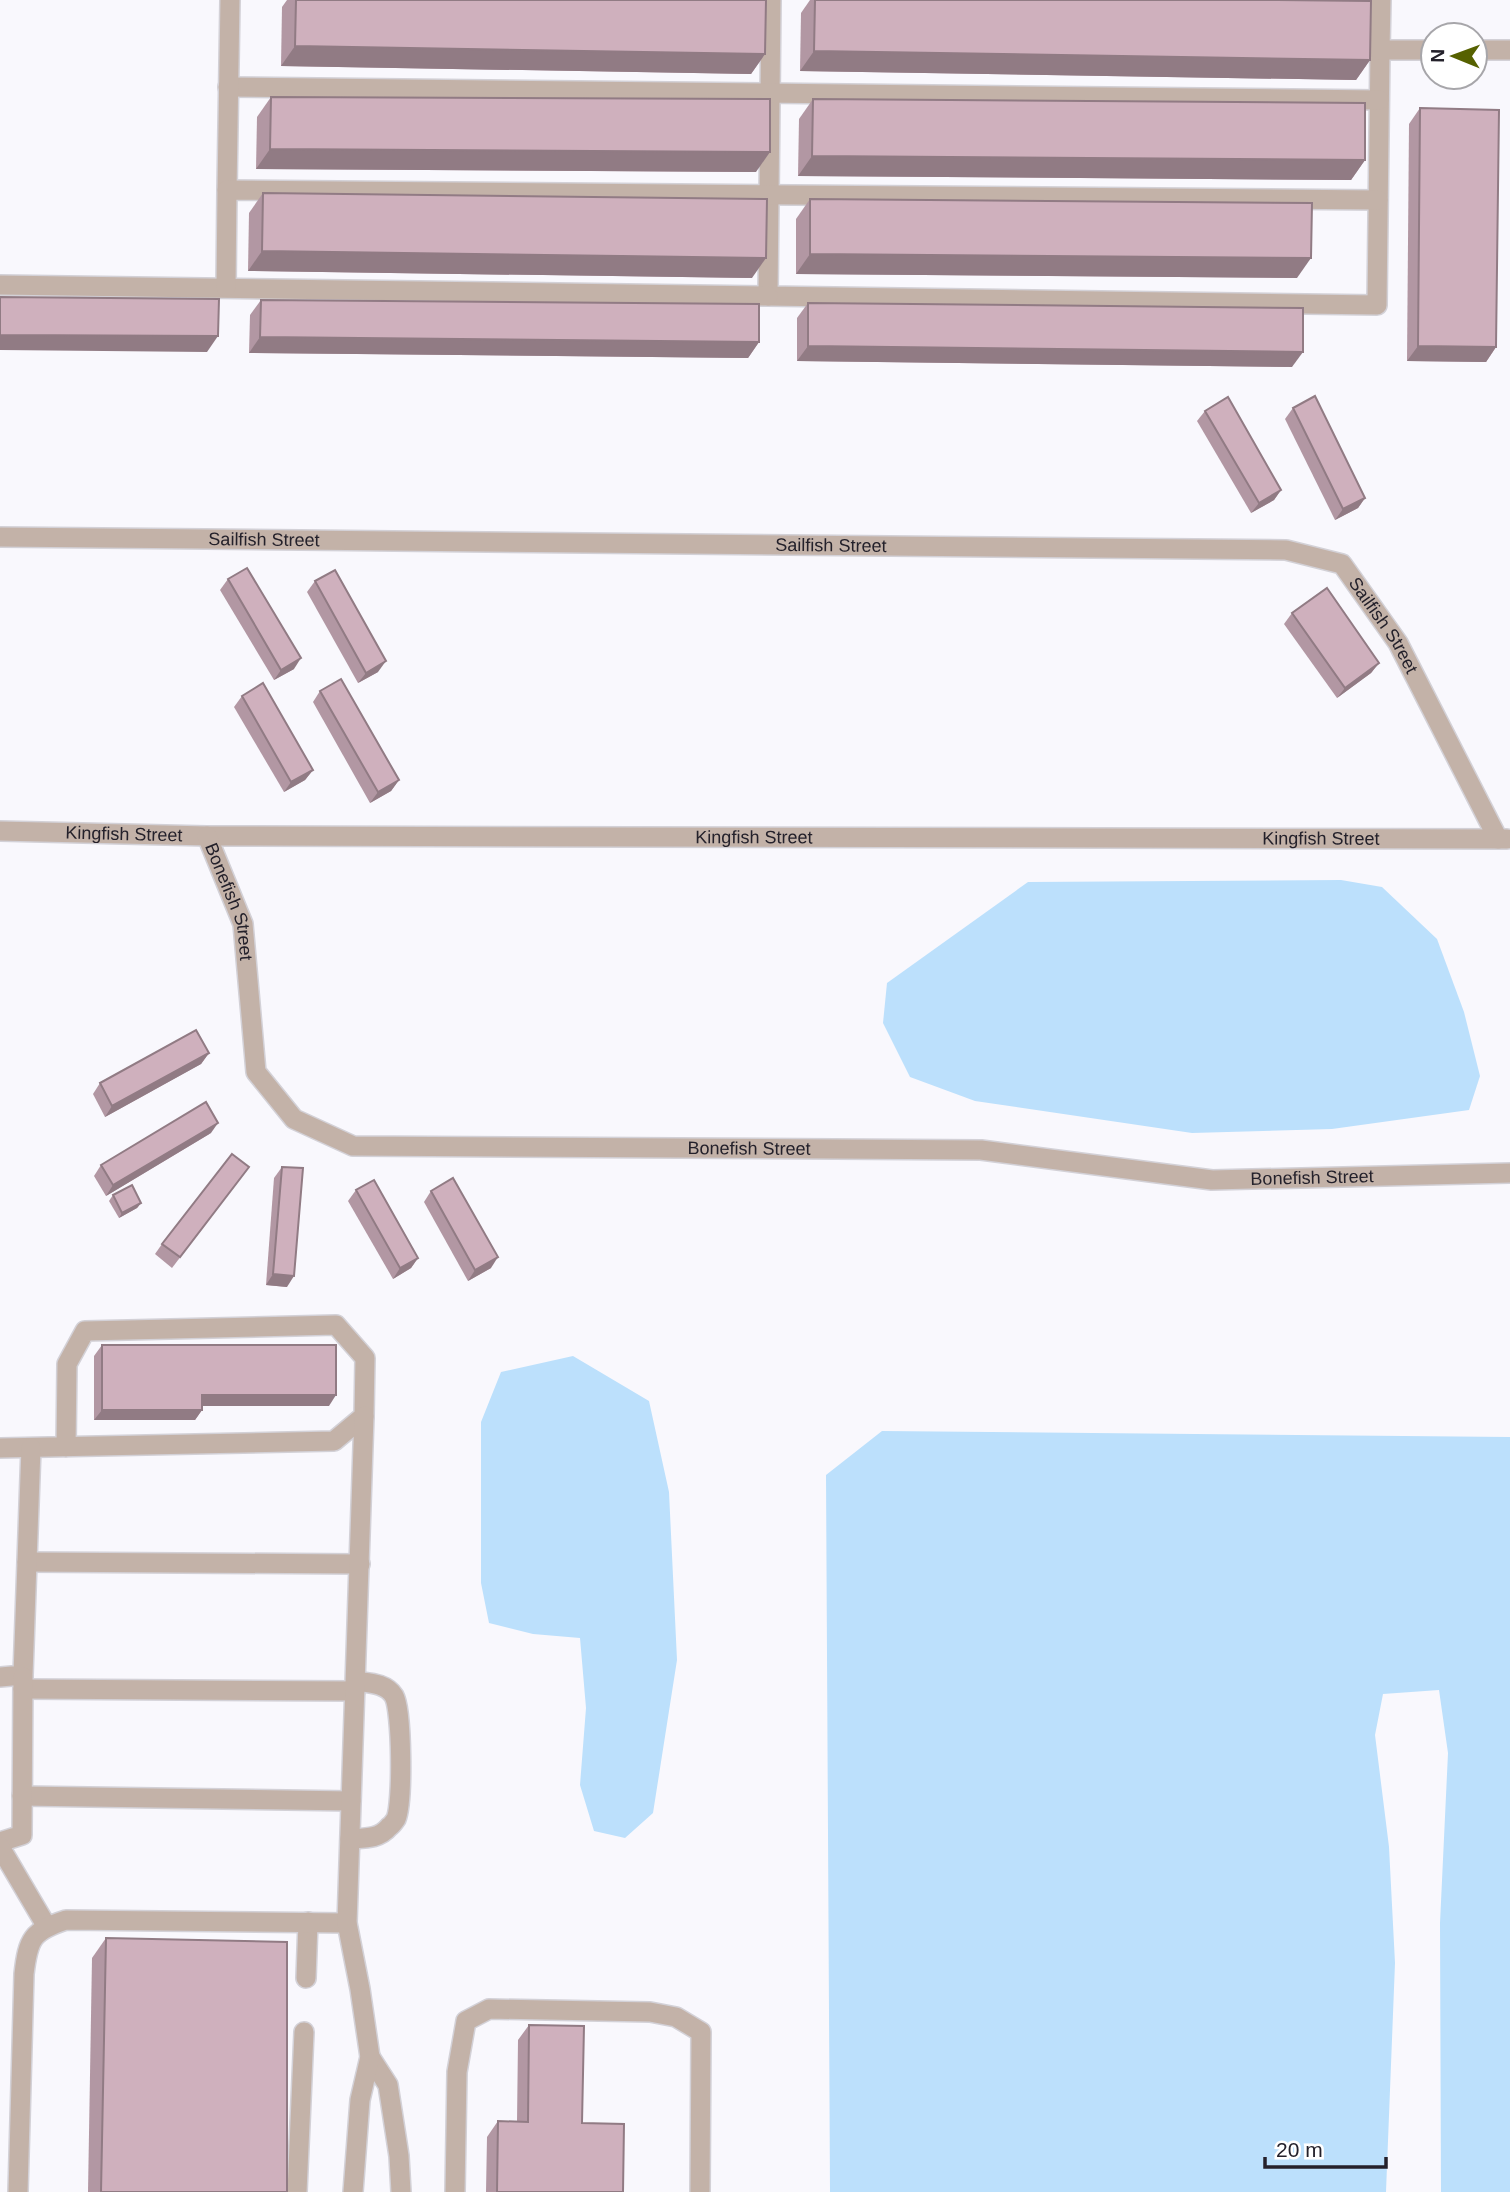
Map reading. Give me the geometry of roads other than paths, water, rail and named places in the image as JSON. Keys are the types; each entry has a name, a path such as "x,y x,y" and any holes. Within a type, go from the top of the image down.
{"lane":[{"path":"226,288 230,0"},
{"path":"768,296 771,0"},
{"path":"0,285 1377,305 1381,0"},
{"path":"1380,50 1419,50"},
{"path":"1489,50 1510,50"},
{"path":"228,87 1380,100"},
{"path":"227,190 1378,200"},
{"name":"Sailfish Street","path":"0,537 1286,550 1342,564 1398,643 1504,839"},
{"name":"Kingfish Street","path":"0,831 207,835 1504,839"},
{"name":"Bonefish Street","path":"207,835 243,925 256,1072 294,1119 353,1146 981,1150 1212,1180 1510,1173"},
{"path":"66,1447 66,1364 85,1331 335,1325 365,1358 347,1923 370,2057 360,2100 353,2192"},
{"path":"0,1448 334,1441 364,1416"},
{"path":"31,1448 23,1682 22,1835 0,1845 47,1927"},
{"path":"27,1562 360,1564"},
{"path":"0,1677 23,1682 386,1688 395,1697 398,1713 401,1789 396,1818 378,1837 350,1839"},
{"path":"22,1796 351,1801"},
{"path":"18,2192 24,1974 26,1953 32,1938 47,1927 66,1920 347,1923"},
{"path":"306,1979 308,1922"},
{"path":"455,2192 457,2072 466,2021 489,2009 502,2009 650,2012 676,2017 701,2032 700,2192"},
{"path":"297,2192 304,2032"},
{"path":"370,2057 388,2085 399,2156 401,2192"}],"water":[{"path":"1341,880 1382,887 1437,939 1464,1012 1480,1076 1469,1110 1332,1129 1192,1133 975,1101 910,1077 883,1023 887,983 1028,882"},
{"path":"573,1356 649,1401 669,1492 677,1660 653,1813 625,1838 594,1831 580,1785 586,1708 580,1638 533,1634 489,1623 481,1583 481,1422 501,1372"},
{"path":"882,1431 1510,1437 1510,2192 1441,2192 1440,1923 1448,1753 1439,1690 1383,1694 1375,1735 1389,1847 1395,1963 1386,2192 830,2192 826,1475"}]}
